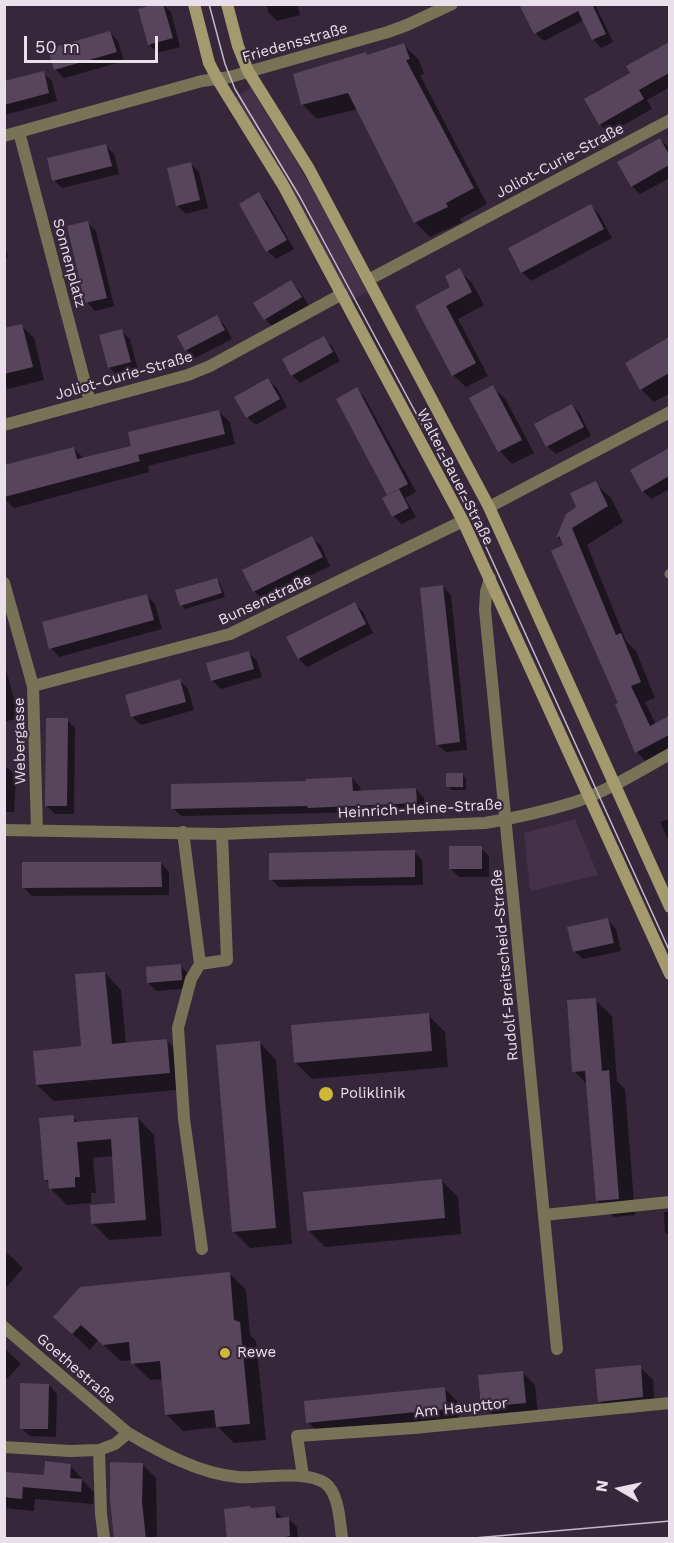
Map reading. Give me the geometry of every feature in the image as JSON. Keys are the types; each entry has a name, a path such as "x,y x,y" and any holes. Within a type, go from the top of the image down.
{"street":[{"name":"Walter-Bauer-Straße","path":"194,4 209,63 282,184 463,521 669,974"},
{"name":"Walter-Bauer-Straße","path":"227,4 238,46 248,71 309,169 368,280 373,294 489,507 669,907"},
{"name":"Friedensstraße","path":"4,136 202,81 218,80 388,32 452,4"},
{"name":"Joliot-Curie-Straße","path":"368,280 669,120"},
{"name":"Sonnenplatz","path":"19,132 90,402"},
{"name":"Joliot-Curie-Straße","path":"4,425 180,377 210,366 342,294"},
{"path":"489,507 669,412"},
{"name":"Bunsenstraße","path":"33,686 230,634 463,521"},
{"name":"Rudolf-Breitscheid-Straße","path":"490,578 485,610 557,1349"},
{"name":"Webergasse","path":"4,583 33,686 37,831"},
{"name":"Heinrich-Heine-Straße","path":"4,830 222,834 485,823 506,820 575,802 615,785 669,754"},
{"path":"183,832 200,964 191,979 178,1028 184,1119 202,1250"},
{"path":"200,964 227,960 222,834"},
{"path":"544,1215 669,1202"},
{"name":"Goethestraße","path":"4,1327 128,1433"},
{"name":"Am Haupttor","path":"303,1476 297,1436 414,1428 669,1403"},
{"path":"4,1448 99,1450 115,1444 128,1433 166,1455 213,1472 237,1477 303,1476 326,1483 337,1500 342,1539"},
{"path":"99,1450 104,1539"}],"shaded area":[{"path":"251,88 312,188 367,292 351,301 234,98"},
{"path":"575,819 598,875 530,891 524,833"}],"building":[{"path":"163,4 173,38 148,45 138,9"},
{"path":"519,4 592,4 606,34 592,40 578,11 534,34"},
{"path":"110,31 117,52 54,70 48,49"},
{"path":"669,42 669,73 639,90 644,99 599,125 584,99 630,73 626,66"},
{"path":"404,43 410,59 406,60 474,188 446,203 448,207 414,223 348,93 301,105 293,74"},
{"path":"44,71 49,93 4,105 4,81"},
{"path":"660,138 669,155 669,165 631,187 617,162"},
{"path":"106,144 112,166 52,181 47,158"},
{"path":"191,162 200,200 176,206 167,168"},
{"path":"259,192 287,240 266,252 239,204"},
{"path":"591,204 604,229 521,273 508,248"},
{"path":"88,221 107,298 85,303 67,226"},
{"path":"460,268 472,292 446,306 476,363 452,376 415,306 450,287 445,276"},
{"path":"291,280 302,297 264,320 253,303"},
{"path":"217,315 225,330 185,351 177,336"},
{"path":"22,324 33,367 4,374 4,328"},
{"path":"122,329 131,362 108,368 99,335"},
{"path":"324,336 333,352 291,376 282,359"},
{"path":"669,337 669,373 640,390 625,363"},
{"path":"268,378 280,399 246,418 234,397"},
{"path":"493,385 522,440 498,452 469,398"},
{"path":"357,387 408,484 387,495 336,399"},
{"path":"572,404 584,427 546,447 534,424"},
{"path":"219,410 225,434 138,455 140,461 4,497 4,465 74,447 77,459 131,446 128,432"},
{"path":"669,448 669,476 642,492 630,470"},
{"path":"596,481 608,506 572,528 616,635 621,633 641,682 631,686 650,726 669,716 669,735 635,753 615,704 618,703 551,551 563,545 559,536 556,538 566,514 576,507 570,493"},
{"path":"399,489 409,508 392,517 382,498"},
{"path":"312,536 323,557 253,592 242,570"},
{"path":"217,578 222,593 180,606 175,590"},
{"path":"443,585 460,742 436,745 420,588"},
{"path":"147,594 154,620 49,649 42,622"},
{"path":"355,602 366,624 298,659 286,637"},
{"path":"249,651 254,669 211,681 206,663"},
{"path":"180,679 186,702 131,717 125,695"},
{"path":"46,718 68,718 67,806 45,806"},
{"path":"446,773 463,773 463,787 446,787"},
{"path":"352,777 353,791 416,788 417,803 308,808 307,806 171,809 171,784 306,781 306,779"},
{"path":"449,846 482,846 482,869 449,869"},
{"path":"415,850 415,877 269,880 269,853"},
{"path":"22,862 161,862 162,887 22,888"},
{"path":"608,918 614,943 573,952 567,927"},
{"path":"181,964 182,980 147,983 146,967"},
{"path":"105,972 112,1044 167,1039 170,1073 36,1085 33,1051 81,1046 75,974"},
{"path":"596,998 602,1071 609,1070 619,1199 596,1201 585,1071 572,1072 567,1000"},
{"path":"429,1013 432,1051 294,1063 291,1025"},
{"path":"260,1041 276,1228 232,1232 216,1045"},
{"path":"74,1115 74,1122 138,1117 146,1220 91,1224 90,1205 115,1203 111,1139 77,1142 80,1177 75,1177 75,1187 49,1189 48,1180 44,1180 39,1118"},
{"path":"442,1179 445,1218 307,1231 303,1192"},
{"path":"230,1272 234,1320 240,1322 250,1424 216,1427 214,1410 165,1415 160,1361 131,1364 129,1342 103,1345 81,1325 72,1334 53,1317 80,1287"},
{"path":"641,1365 643,1397 598,1402 595,1369"},
{"path":"523,1371 526,1403 481,1407 478,1375"},
{"path":"20,1383 49,1384 48,1429 20,1429"},
{"path":"445,1387 447,1409 306,1423 304,1401"},
{"path":"45,1461 71,1464 70,1478 82,1479 81,1492 23,1487 22,1499 4,1497 4,1472 44,1475"},
{"path":"110,1462 143,1463 142,1502 146,1539 114,1539 110,1500"},
{"path":"250,1506 251,1508 275,1506 276,1518 289,1517 290,1536 277,1539 227,1539 224,1509"}],"tram line":[{"path":"209,4 225,64 235,89 300,197 476,525 670,952"},
{"path":"474,1538 670,1521"}],"place":[{"name":"Poliklinik","path":"326,1094"},
{"name":"Rewe","path":"225,1353"}]}
